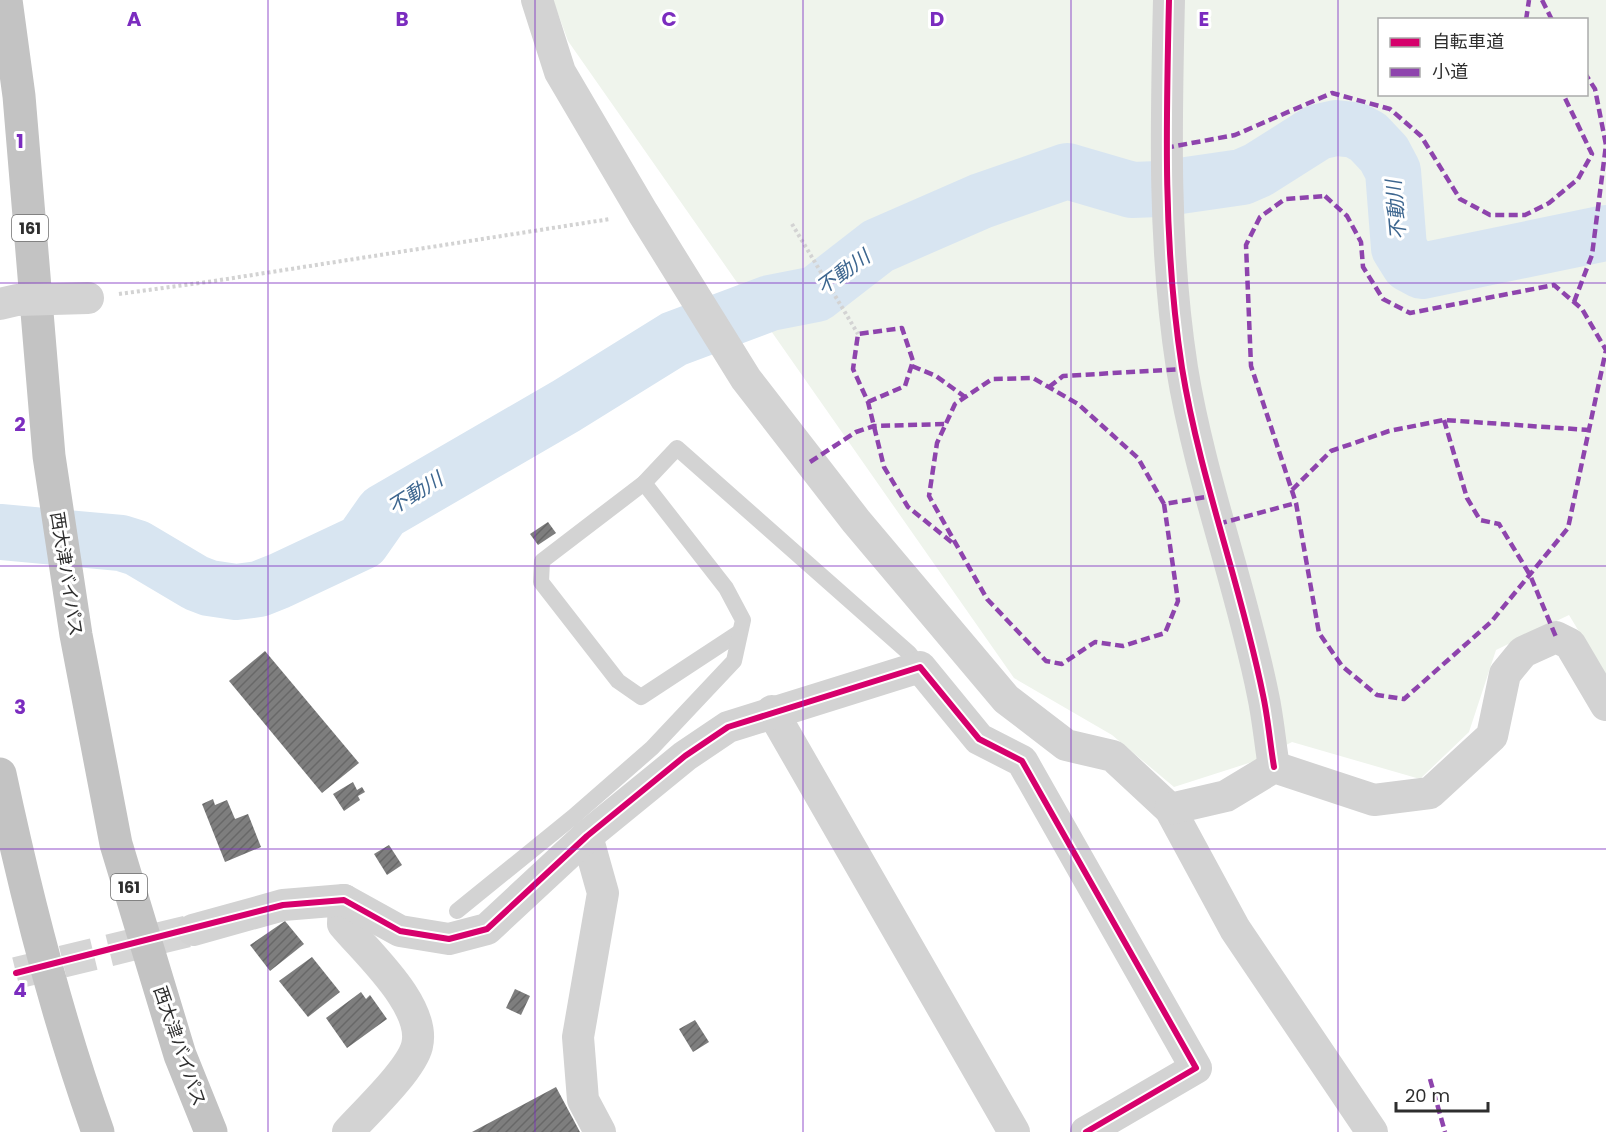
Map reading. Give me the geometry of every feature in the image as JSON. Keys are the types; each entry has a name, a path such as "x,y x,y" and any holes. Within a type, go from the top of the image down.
{"highway":[{"name":"西大津バイパス","path":"6,0 19,96 50,456 76,634 116,843 180,1055 211,1132"},
{"path":"19,96 23,0"},
{"path":"0,774 21,873 63,1033 98,1132"}],"street":[{"path":"537,0 560,72 643,213 746,379 856,521 1006,699 1066,745 1113,756 1170,809 1235,929 1372,1132"},
{"path":"1169,0 1165,157 1167,225 1182,369 1211,496 1263,695 1274,767"},
{"path":"0,304 17,300 88,298"},
{"path":"1170,809 1226,796 1274,767 1374,800 1430,793 1492,736 1505,674 1511,666 1523,652 1557,637 1570,644 1606,705"},
{"path":"193,930 283,905 344,900 400,931 449,939 487,929 587,836 685,756 728,727 772,711 920,667 979,739 1022,761 1196,1068 1086,1132"},
{"path":"772,711 1014,1132"},
{"path":"1032,778 1066,745"},
{"path":"587,836 603,893 578,1037 583,1100 600,1132"},
{"path":"344,900 343,924 408,1002 418,1025 416,1047 394,1081 348,1132"}],"lane":[{"path":"740,632 641,697 618,681 541,582 542,561 644,483 677,448 909,653 920,667"},
{"path":"457,912 573,817 652,747 734,661 743,620 726,588 644,483"}],"path":[{"path":"88,298 214,282 643,213"},
{"path":"792,225 858,334"}],"shaded area":[{"path":"553,0 1606,0 1606,676 1569,615 1496,650 1469,732 1420,779 1292,742 1252,762 1174,787 1112,735 1014,678 568,41"}],"building":[{"path":"548,522 556,533 538,545 530,534"},
{"path":"265,651 359,763 322,793 229,681"},
{"path":"353,782 357,790 362,787 365,792 358,796 360,800 344,811 333,794"},
{"path":"213,799 215,805 227,800 235,819 248,814 261,847 225,862 202,804"},
{"path":"389,845 402,865 387,875 374,854"},
{"path":"285,921 304,944 270,971 250,945"},
{"path":"312,957 340,992 308,1017 279,981"},
{"path":"515,989 530,996 521,1015 506,1008"},
{"path":"361,992 366,999 370,995 387,1019 347,1048 326,1018"},
{"path":"695,1020 709,1042 693,1052 679,1029"},
{"path":"556,1087 580,1132 472,1132"}],"waterway":[{"name":"不動川","path":"0,532 121,543 137,548 196,583 209,588 236,592 259,589 362,542 383,512 566,406 674,339 770,303 816,294 878,246 981,201 1067,171 1132,190 1159,189 1242,177 1258,170 1318,132 1336,128 1355,130 1368,137 1384,154 1393,171 1399,248 1409,264 1422,271 1606,233"}],"tunnel":[{"path":"16,973 193,930"}],"marked path":[{"path":"1526,18 1529,0"},
{"path":"1542,0 1551,18"},
{"path":"1574,302 1592,255 1606,145 1595,89 1588,78"},
{"path":"1165,148 1235,135 1332,93 1390,109 1421,136 1460,199 1490,215 1525,215 1549,203 1578,179 1592,154 1564,96"},
{"path":"1325,196 1347,216 1361,242 1363,267 1383,299 1410,313 1554,285 1582,309 1606,350 1568,528 1491,622 1404,699 1377,695 1342,666 1319,633 1296,503 1251,366 1246,245 1260,217 1285,199 1325,196"},
{"path":"868,402 905,386 913,361 902,328 858,334 853,369 868,402 884,467 908,507 954,544"},
{"path":"912,366 936,376 965,397"},
{"path":"1049,387 1063,376 1183,369"},
{"path":"1164,504 1178,601 1165,633 1123,646 1095,642 1062,664 1046,661 987,599 929,496 937,443 955,404 992,379 1033,378 1078,404 1138,458 1164,504 1211,496"},
{"path":"1444,420 1467,498 1480,520 1499,524 1530,575 1556,637"},
{"path":"1292,490 1331,451 1389,431 1444,420 1589,430"},
{"path":"810,462 856,432 874,426 946,424"},
{"path":"1218,524 1296,503"},
{"path":"1430,1079 1445,1132"}],"cycle path":[{"path":"1169,0 1167,184 1172,276 1182,368 1199,450 1254,654 1265,704 1274,767"},
{"path":"16,973 283,905 344,900 400,931 449,939 487,929 587,836 685,756 728,727 920,667 979,739 1022,761 1196,1068 1086,1132"}]}
